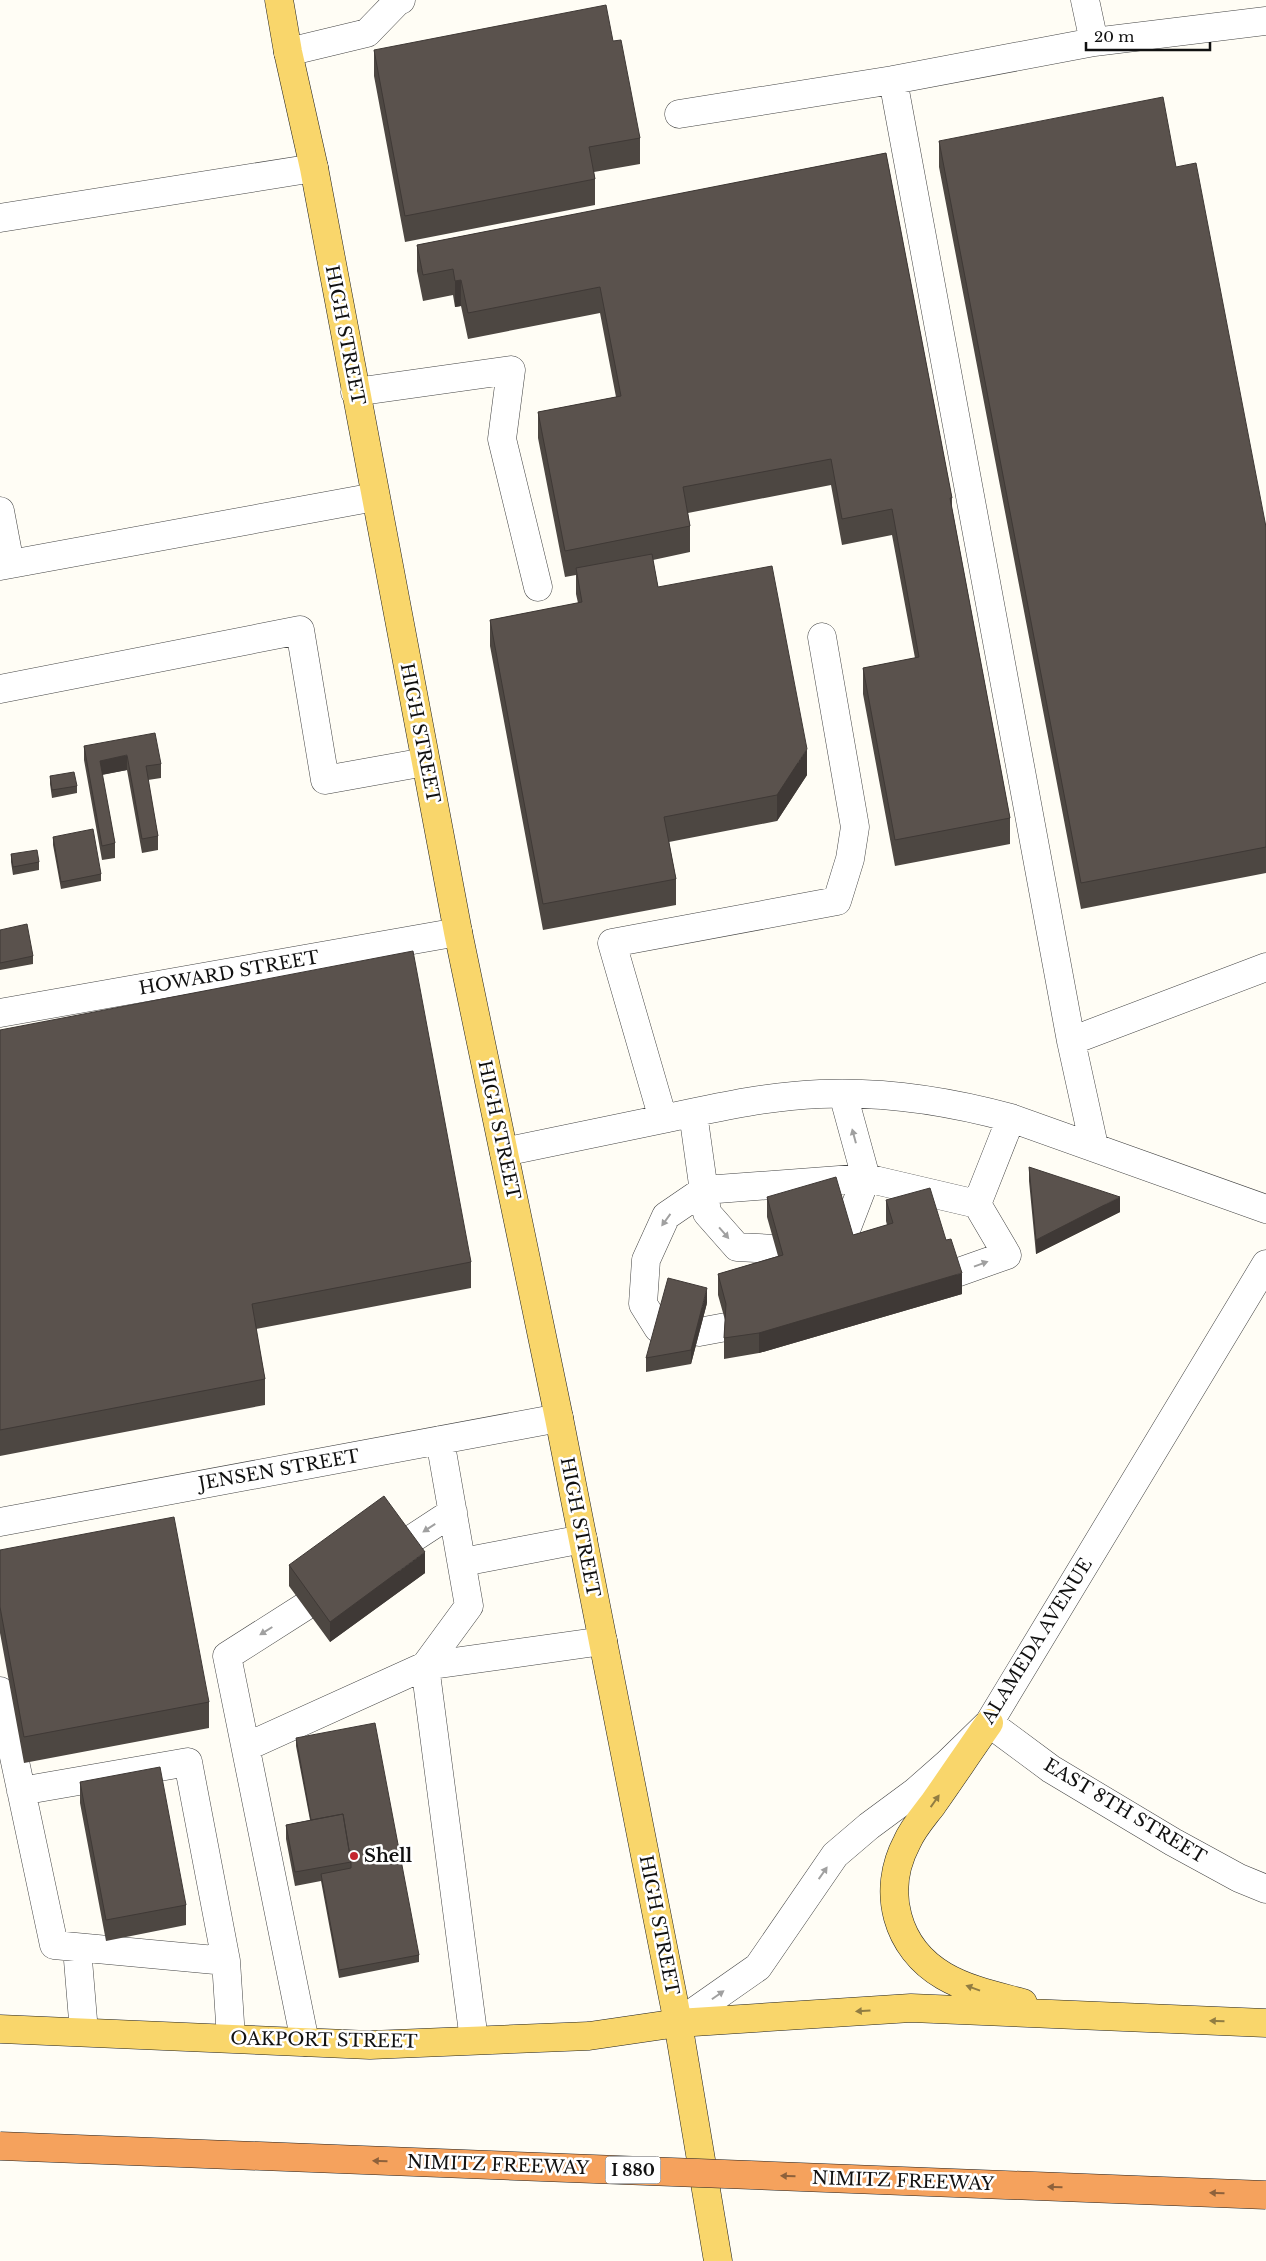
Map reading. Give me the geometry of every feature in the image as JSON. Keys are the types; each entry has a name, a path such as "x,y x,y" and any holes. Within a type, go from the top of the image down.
{"highway":[{"name":"NIMITZ FREEWAY","path":"0,2146 1266,2195"}],"main road":[{"name":"HIGH STREET","path":"279,0 288,52 314,168 458,932 559,1418 678,2023 718,2261"},
{"path":"989,1723 907,1841 896,1871 895,1907 902,1932 918,1957 944,1976 974,1989 1070,2016 1266,2023"},
{"name":"OAKPORT STREET","path":"0,2029 370,2045 589,2036 678,2023 911,2008 1070,2016"}],"street":[{"path":"288,52 367,33 401,0"},
{"path":"1085,0 1094,42"},
{"path":"679,114 893,80 1094,42 1266,21"},
{"path":"893,80 1071,1041 1094,1146"},
{"path":"0,218 314,168"},
{"path":"355,392 511,370 502,439 538,587"},
{"path":"0,511 5,565 375,497"},
{"path":"0,689 300,630 325,780 425,762"},
{"path":"663,1119 612,943 838,901 850,859 855,827 822,637"},
{"name":"HOWARD STREET","path":"0,1013 458,932"},
{"path":"1071,1041 1266,968"},
{"path":"504,1152 753,1101 820,1094 873,1094 919,1098 969,1106 1011,1118 1094,1146 1266,1209"},
{"path":"843,1094 866,1178 846,1230"},
{"path":"693,1113 707,1213 737,1247 776,1250"},
{"path":"977,1204 1011,1118"},
{"path":"658,1328 643,1304 646,1260 666,1216 704,1190 866,1178 977,1204 1007,1255 956,1273"},
{"name":"ALAMEDA AVENUE","path":"678,2023 758,1967 835,1855 869,1826 915,1792 989,1723 1266,1264"},
{"path":"699,1332 726,1328"},
{"name":"JENSEN STREET","path":"0,1522 559,1418"},
{"path":"440,1440 463,1562 469,1606 425,1666 474,2040"},
{"path":"404,1544 453,1512"},
{"path":"463,1562 583,1539"},
{"path":"304,1607 227,1656 305,2042"},
{"path":"246,1746 425,1666 603,1640"},
{"path":"0,1691 54,1945 226,1961"},
{"name":"EAST 8TH STREET","path":"989,1723 1051,1768 1165,1837 1239,1878 1266,1889"},
{"path":"21,1791 188,1762 226,1961 231,2038"},
{"path":"78,1948 84,2032"}],"building":[{"path":"606,5 613,41 621,40 640,138 589,147 595,179 405,216 374,50"},
{"path":"1163,97 1176,167 1196,163 1266,527 1266,847 1081,883 939,141"},
{"path":"886,153 952,498 950,498 1010,818 895,840 863,668 919,657 892,509 842,519 831,459 683,487 690,526 565,551 538,412 621,396 600,287 468,313 461,280 455,281 453,269 423,275 417,245"},
{"path":"652,554 658,587 772,566 807,749 777,795 664,817 676,879 543,904 490,620 582,602 576,568"},
{"path":"155,733 161,764 146,766 158,836 142,839 127,755 100,761 115,843 102,846 84,746"},
{"path":"74,772 77,786 52,790 50,776"},
{"path":"93,829 101,874 61,882 53,837"},
{"path":"37,850 39,862 13,867 11,854"},
{"path":"27,924 33,956 0,963 0,930"},
{"path":"413,951 471,1262 252,1304 265,1379 0,1430 0,1030"},
{"path":"1029,1167 1120,1197 1036,1240"},
{"path":"836,1177 853,1235 893,1223 886,1200 930,1188 946,1240 951,1239 962,1273 759,1333 724,1338 726,1304 718,1274 783,1255 767,1197"},
{"path":"668,1278 707,1288 691,1350 646,1358"},
{"path":"384,1496 425,1552 330,1622 289,1565"},
{"path":"174,1517 209,1702 24,1737 0,1607 0,1550"},
{"path":"375,1723 419,1955 339,1970 321,1874 351,1868 343,1814 311,1820 296,1738"},
{"path":"160,1767 186,1905 106,1920 80,1782"},
{"path":"343,1814 351,1862 295,1872 286,1825"}],"place":[{"name":"Shell","path":"354,1856"}]}
